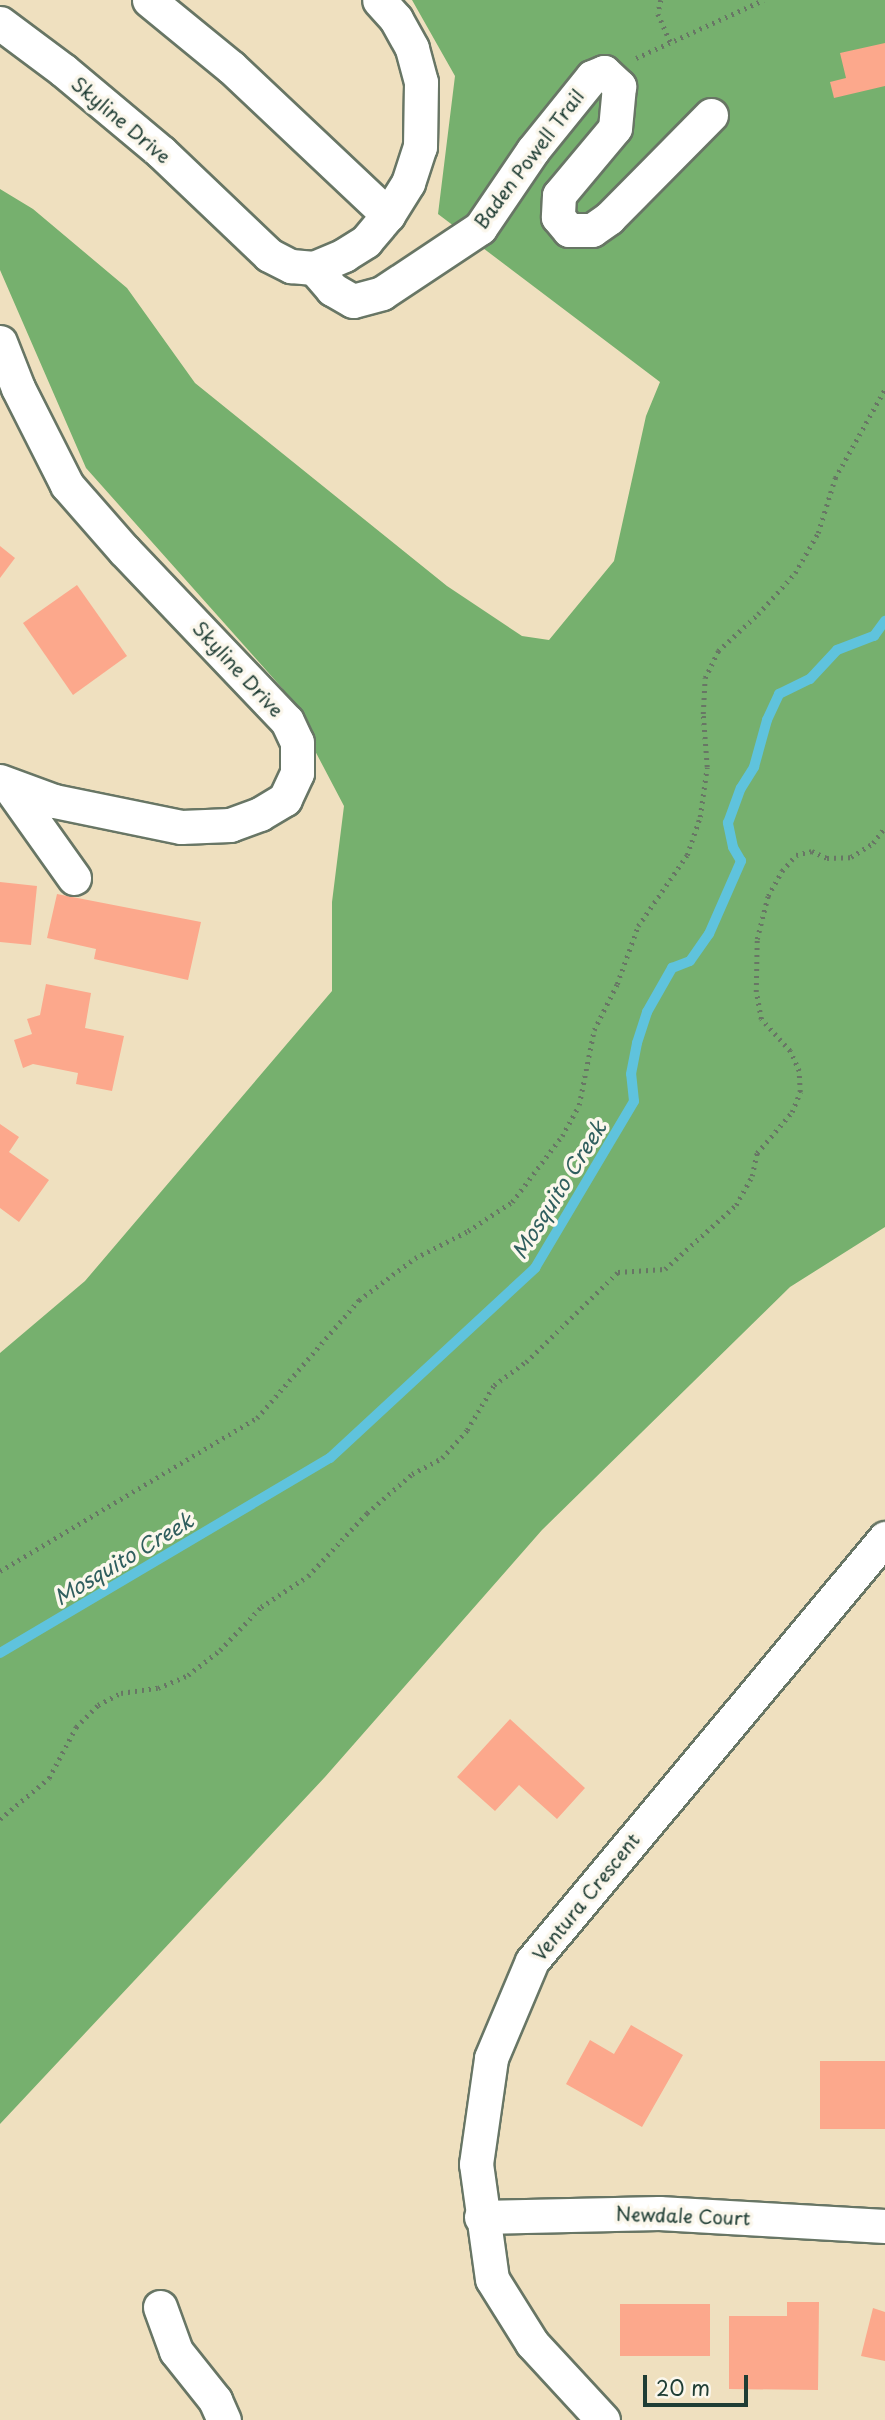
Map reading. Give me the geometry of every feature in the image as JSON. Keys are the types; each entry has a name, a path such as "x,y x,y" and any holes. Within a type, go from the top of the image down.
{"street":[{"path":"149,0 231,67 388,215"},
{"path":"314,268 344,255 366,241 388,215 408,183 420,147 421,82 412,48 396,19 379,0"},
{"name":"Skyline Drive","path":"0,23 63,70 161,152 269,255 291,266 314,268"},
{"name":"Baden Powell Trail","path":"314,268 332,289 354,301 382,293 480,229 533,149 592,77 604,72 619,86 615,128 559,195 558,217 569,230 592,230 609,218 711,115"},
{"name":"Skyline Drive","path":"0,342 18,388 67,485 124,550 287,722 297,742 297,773 285,799 260,814 230,825 181,827 125,817 54,801 4,783"},
{"path":"4,783 74,878"},
{"name":"Ventura Crescent","path":"603,2420 532,2343 492,2279 481,2217 476,2164 491,2059 532,1961 885,1538"},
{"name":"Newdale Court","path":"481,2217 659,2213 885,2226"},
{"path":"160,2307 176,2351 215,2400 224,2420"}],"path":[{"path":"661,0 658,14 671,43 763,0"},
{"path":"0,1572 257,1418 359,1300 415,1258 468,1231 512,1202 562,1136 579,1105 594,1030 617,984 638,926 687,855 700,817 707,766 705,678 718,651 758,614 795,573 818,533 835,478 885,389"},
{"path":"0,1819 49,1778 76,1727 97,1705 121,1693 168,1684 188,1675 220,1650 261,1607 308,1576 367,1513 412,1474 443,1458 467,1430 494,1385 526,1362 618,1272 665,1269 736,1205 752,1176 757,1153 792,1112 800,1092 799,1071 790,1051 761,1019 756,992 757,939 768,896 782,871 796,855 811,851 827,858 850,857 873,843 885,827"}],"green space":[{"path":"412,0 885,0 885,1227 790,1287 542,1530 325,1777 0,2124 0,1353 85,1281 332,991 332,902 344,806 282,688 86,468 0,270 0,189 33,209 127,288 195,383 447,586 522,636 549,640 614,561 646,416 660,382 438,214 455,76"}],"building":[{"path":"885,43 885,86 834,98 830,82 846,78 840,53"},
{"path":"0,546 15,558 0,578"},
{"path":"77,585 127,656 73,695 23,623"},
{"path":"0,882 37,886 31,945 0,942"},
{"path":"57,894 201,922 188,980 94,959 96,949 47,938"},
{"path":"46,984 91,993 85,1028 124,1036 112,1091 76,1084 78,1073 33,1064 23,1068 14,1040 32,1034 27,1019 40,1015"},
{"path":"0,1124 19,1137 9,1152 49,1180 19,1222 0,1208"},
{"path":"510,1719 585,1788 557,1819 519,1785 495,1811 457,1777"},
{"path":"631,2025 683,2055 642,2127 566,2084 590,2040 614,2054"},
{"path":"820,2061 885,2061 885,2129 820,2129"},
{"path":"787,2302 819,2302 818,2390 729,2389 729,2316 787,2316"},
{"path":"620,2304 710,2304 710,2356 620,2356"},
{"path":"873,2308 885,2312 885,2361 861,2356"}],"waterway":[{"name":"Mosquito Creek","path":"0,1653 330,1458 535,1268 634,1101 631,1074 647,1012 672,968 690,961 709,934 741,861 733,847 728,823 741,788 754,767 767,720 779,694 810,679 837,650 874,636 885,621"}]}
